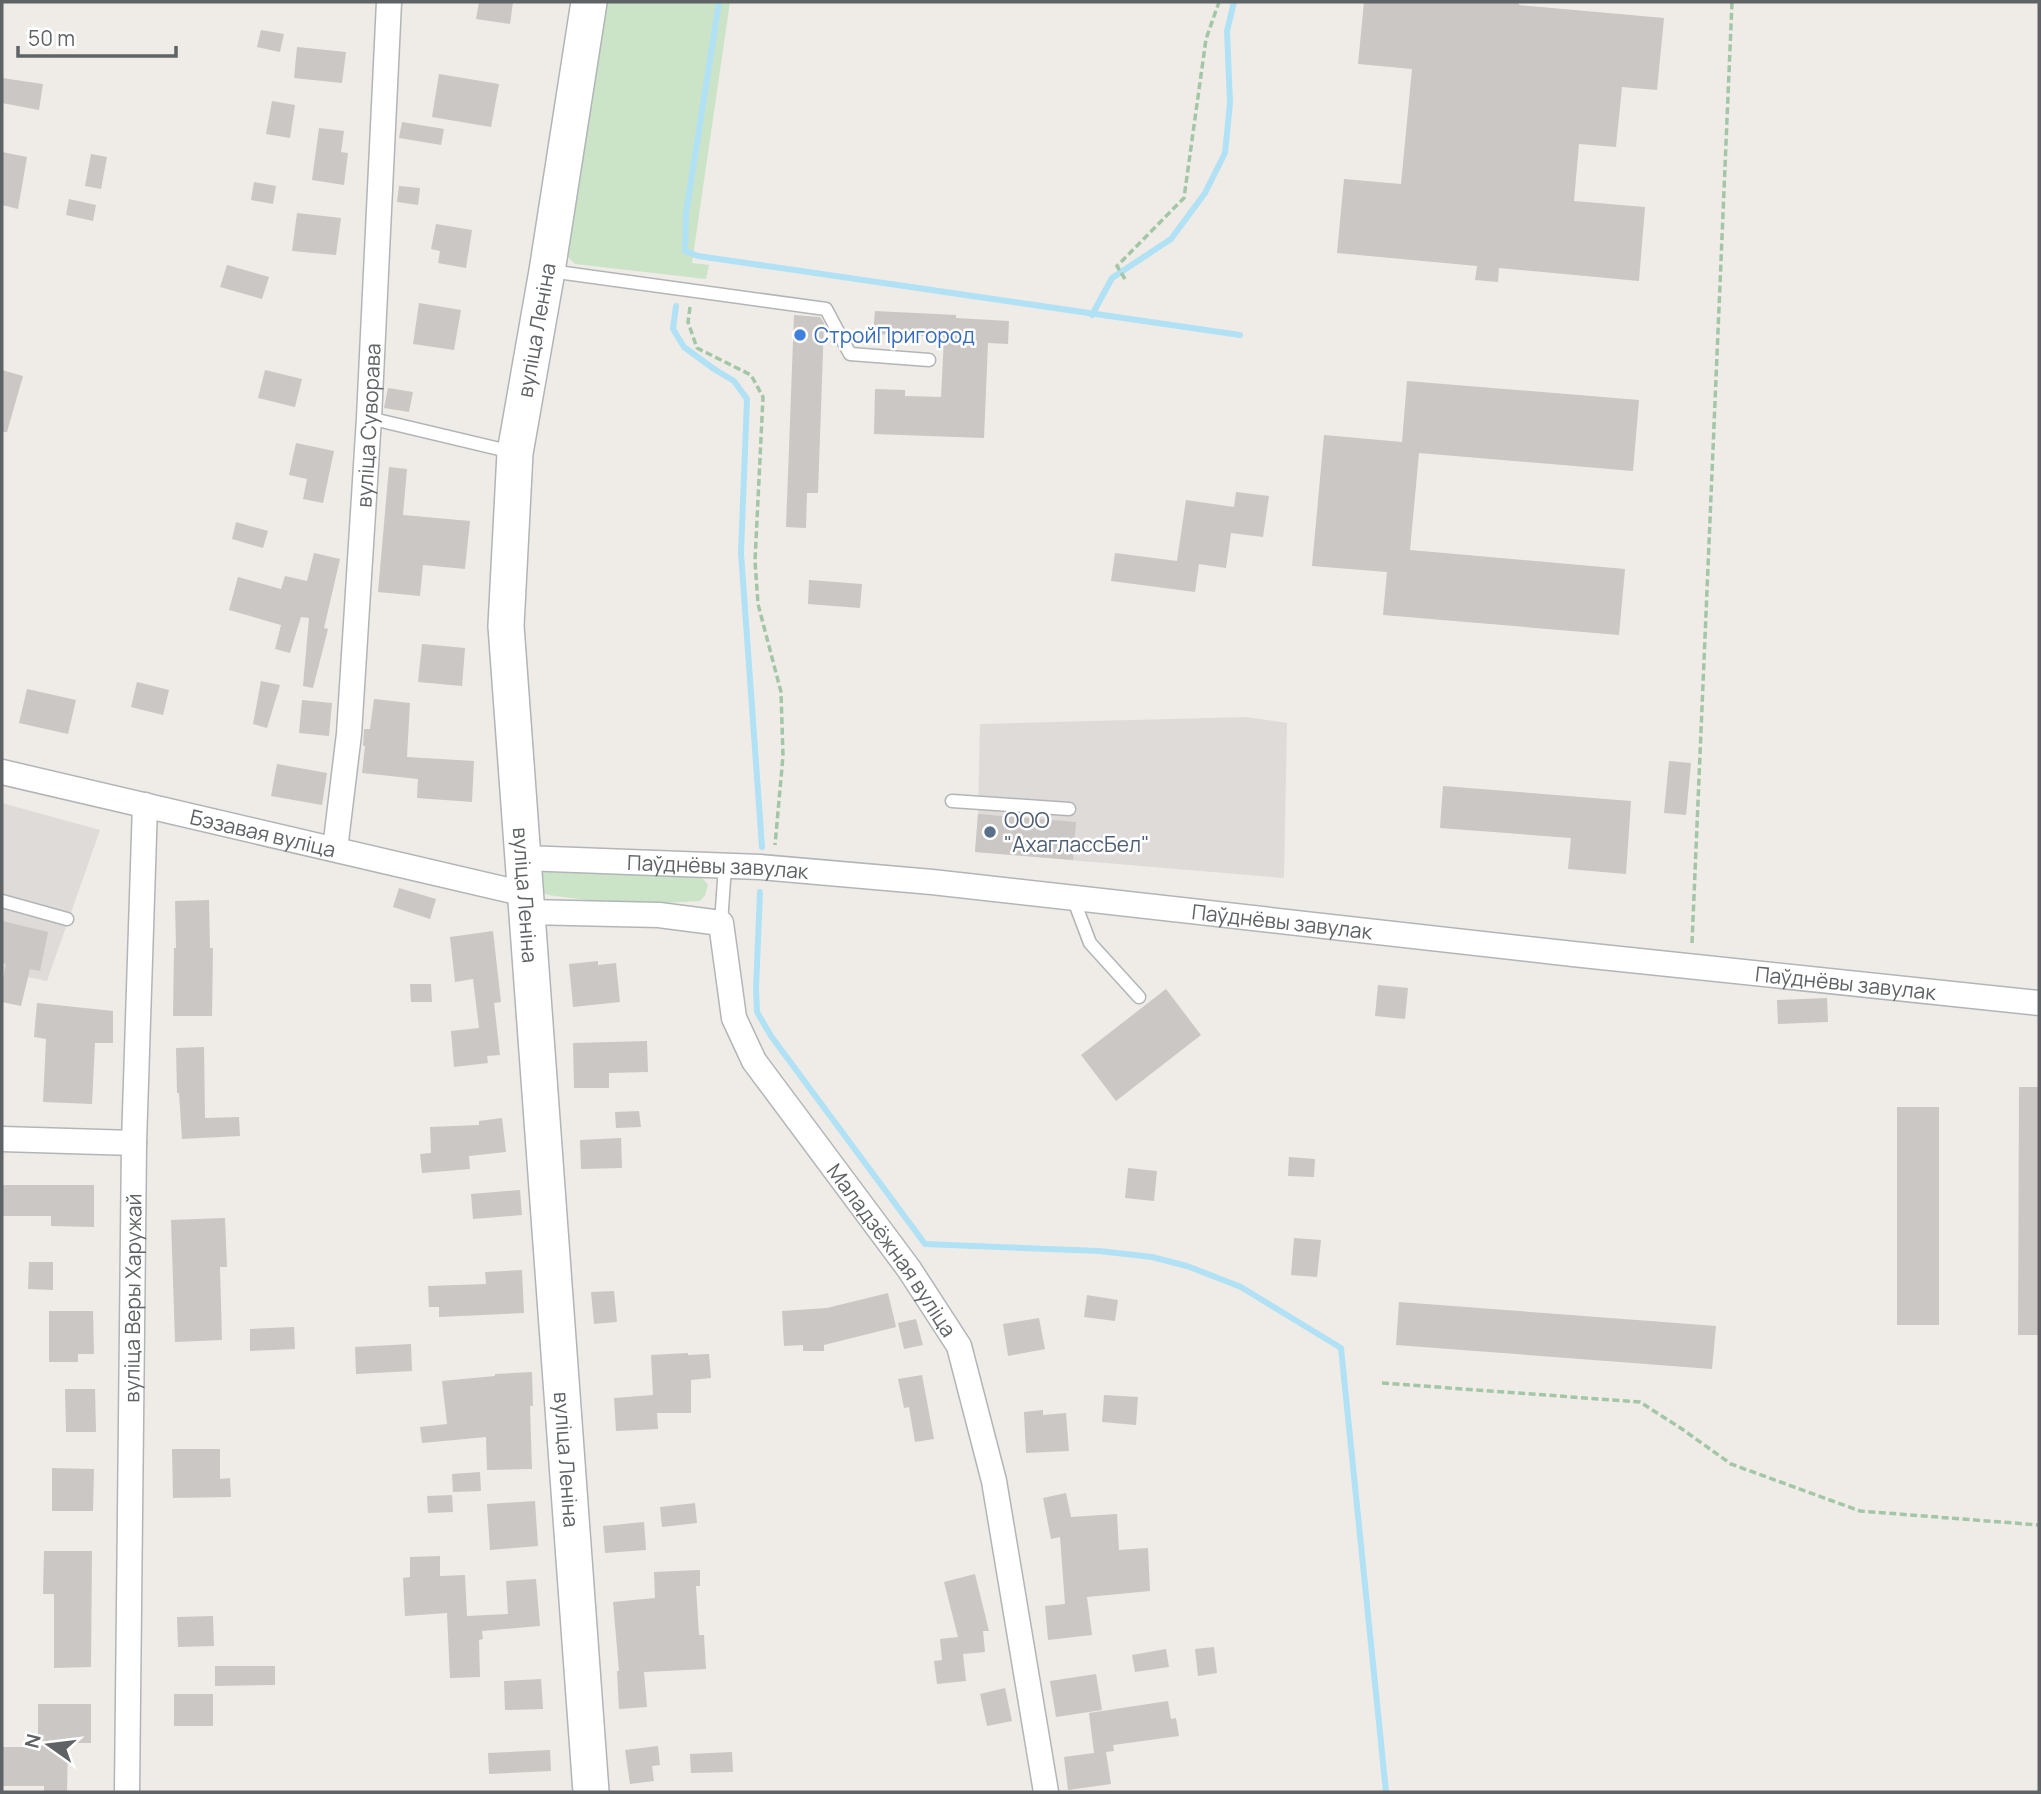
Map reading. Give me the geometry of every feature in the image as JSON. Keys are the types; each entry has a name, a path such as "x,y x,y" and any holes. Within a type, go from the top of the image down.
{"street":[{"name":"вуліца Суворава","path":"335,849 349,734 369,418 389,2"},
{"name":"вуліца Леніна","path":"589,2 547,271 514,453 506,626 591,1792"},
{"name":"Бэзавая вуліца","path":"2,772 335,849 526,903"},
{"name":"вуліца Веры Харужай","path":"127,1792 134,1143 145,805"},
{"name":"Паўднёвы завулак","path":"524,858 772,868 932,882 2039,1003"},
{"path":"526,903 721,923"},
{"name":"Маладзёжная вуліца","path":"721,923 734,1018 754,1062 909,1269 959,1346 995,1481 1046,1792"},
{"path":"2,1139 134,1143"}],"lane":[{"path":"547,271 826,309 850,354 929,360"},
{"path":"369,418 514,453"},
{"path":"953,801 1069,809"},
{"path":"721,923 725,866"},
{"path":"1073,898 1090,943 1139,996"},
{"path":"2,901 67,919"}],"path":[{"path":"1125,279 1117,266 1184,198 1206,39 1219,2"},
{"path":"1691,967 1732,2"},
{"path":"692,292 688,322 697,348 751,375 763,397 755,561 758,604 781,692 783,756 772,868"},
{"path":"1382,1383 1640,1402 1731,1464 1860,1511 2039,1525"}],"shaded area":[{"path":"1246,717 1287,723 1284,878 975,852 980,724"},
{"path":"2,803 100,830 47,981 2,972"}],"green space":[{"path":"603,2 730,2 692,263 709,265 706,279 575,264 566,255"},
{"path":"543,867 701,876 708,885 700,901 626,905 548,895 540,891 538,873"}],"building":[{"path":"479,2 513,2 510,24 476,19"},
{"path":"1364,2 1519,2 1519,5 1664,18 1657,90 1622,87 1616,147 1579,144 1574,201 1645,207 1639,281 1499,268 1498,282 1475,280 1477,266 1337,253 1344,179 1401,184 1412,69 1358,64"},
{"path":"261,30 284,34 280,52 257,47"},
{"path":"297,47 346,52 342,83 294,78"},
{"path":"439,74 499,84 491,127 432,117"},
{"path":"2,78 43,84 39,110 2,103"},
{"path":"272,101 295,105 290,138 266,134"},
{"path":"402,122 444,129 441,145 399,138"},
{"path":"319,128 344,131 341,152 348,153 344,185 312,180"},
{"path":"2,152 27,157 18,209 2,205"},
{"path":"91,154 107,157 101,189 85,186"},
{"path":"254,182 276,186 273,204 251,200"},
{"path":"399,186 420,188 418,205 397,202"},
{"path":"69,199 96,205 93,221 66,215"},
{"path":"297,213 341,218 336,255 292,251"},
{"path":"436,224 472,230 466,268 438,263 440,251 431,249"},
{"path":"227,265 269,277 262,299 220,287"},
{"path":"419,303 461,310 454,350 413,344"},
{"path":"875,311 1009,321 1008,344 988,343 984,438 874,434 875,389 905,390 905,396 941,397 944,337 873,334"},
{"path":"794,315 820,317 824,323 818,493 807,493 806,528 786,527"},
{"path":"2,370 23,376 7,432 2,432"},
{"path":"265,370 302,379 295,407 258,398"},
{"path":"1407,381 1639,400 1633,471 1419,453 1410,550 1625,569 1619,635 1383,615 1387,572 1312,566 1324,435 1402,442"},
{"path":"388,388 413,392 409,412 384,408"},
{"path":"296,443 334,451 323,503 303,499 307,479 289,475"},
{"path":"389,467 407,469 403,515 470,521 465,569 423,565 420,596 378,592"},
{"path":"1236,492 1269,496 1263,537 1231,533 1226,568 1199,564 1195,592 1111,581 1115,553 1177,561 1186,500 1234,507"},
{"path":"236,522 268,531 263,548 232,539"},
{"path":"314,553 340,559 324,628 328,629 313,688 303,686 309,618 301,617 290,653 275,649 281,625 229,610 238,577 281,589 285,576 307,581"},
{"path":"809,580 862,584 860,608 808,604"},
{"path":"422,644 465,648 462,686 418,682"},
{"path":"261,681 280,685 267,728 253,724"},
{"path":"137,682 169,690 163,715 131,707"},
{"path":"27,689 76,700 68,734 19,723"},
{"path":"374,699 410,703 407,757 474,761 472,802 417,798 418,779 362,773 364,729 370,729"},
{"path":"302,700 332,703 329,736 299,733"},
{"path":"1669,761 1691,763 1686,815 1664,813"},
{"path":"277,764 327,773 322,805 271,796"},
{"path":"1443,786 1631,801 1626,874 1568,869 1571,838 1440,828"},
{"path":"978,814 1076,822 1073,860 975,852"},
{"path":"399,888 436,899 430,919 393,907"},
{"path":"209,900 210,948 213,948 212,1016 173,1016 175,901"},
{"path":"2,921 48,932 40,971 30,969 21,1006 2,1002 6,964 2,963"},
{"path":"493,931 501,1002 494,1003 500,1055 487,1056 488,1063 454,1067 451,1031 479,1028 473,979 455,982 450,937"},
{"path":"598,961 598,965 616,963 620,1002 573,1007 569,964"},
{"path":"410,984 431,984 432,1002 411,1002"},
{"path":"1378,985 1408,988 1405,1019 1375,1016"},
{"path":"1166,989 1201,1035 1116,1101 1081,1055"},
{"path":"1827,998 1828,1022 1778,1024 1777,1000"},
{"path":"37,1003 113,1011 113,1043 95,1043 92,1104 43,1102 46,1039 34,1037"},
{"path":"647,1041 648,1072 609,1073 609,1088 574,1088 573,1043"},
{"path":"204,1047 205,1118 239,1117 240,1136 182,1139 176,1048"},
{"path":"2019,1087 2039,1087 2039,1335 2018,1335"},
{"path":"1897,1107 1939,1107 1939,1325 1897,1325"},
{"path":"639,1111 641,1127 616,1128 615,1112"},
{"path":"502,1118 506,1152 469,1156 470,1169 422,1173 420,1154 431,1153 430,1127 479,1125 479,1121"},
{"path":"621,1138 622,1168 581,1169 580,1140"},
{"path":"1289,1157 1315,1159 1314,1177 1288,1176"},
{"path":"1128,1168 1157,1171 1154,1201 1125,1198"},
{"path":"2,1185 94,1185 94,1227 51,1226 51,1216 2,1216"},
{"path":"520,1190 522,1215 473,1219 471,1194"},
{"path":"225,1218 227,1267 220,1267 222,1340 175,1342 171,1220"},
{"path":"1294,1238 1321,1240 1317,1277 1291,1275"},
{"path":"29,1262 53,1262 53,1290 28,1289"},
{"path":"522,1270 524,1313 439,1317 439,1307 429,1307 428,1286 486,1284 485,1272"},
{"path":"614,1291 617,1322 594,1324 591,1292"},
{"path":"888,1293 896,1327 824,1345 824,1351 803,1351 803,1345 784,1346 782,1311 827,1308"},
{"path":"1087,1295 1118,1300 1115,1321 1084,1317"},
{"path":"1399,1302 1716,1326 1712,1369 1396,1345"},
{"path":"49,1311 93,1311 94,1354 78,1354 78,1362 49,1362"},
{"path":"1039,1318 1045,1349 1008,1356 1003,1324"},
{"path":"916,1319 923,1345 904,1349 898,1323"},
{"path":"294,1327 295,1349 250,1351 250,1329"},
{"path":"411,1344 412,1371 356,1374 355,1347"},
{"path":"709,1354 711,1378 691,1380 691,1413 657,1413 658,1429 616,1431 614,1398 653,1395 651,1355"},
{"path":"532,1372 532,1469 487,1470 486,1437 422,1443 420,1427 447,1424 442,1381"},
{"path":"922,1375 934,1439 915,1442 909,1407 904,1408 898,1379"},
{"path":"65,1389 95,1389 96,1432 66,1432"},
{"path":"1104,1395 1138,1397 1136,1425 1102,1422"},
{"path":"1043,1410 1043,1415 1066,1413 1069,1451 1026,1453 1024,1412"},
{"path":"172,1449 220,1449 220,1479 230,1478 231,1497 173,1498"},
{"path":"52,1468 94,1469 93,1511 52,1511"},
{"path":"480,1472 481,1491 453,1492 452,1474"},
{"path":"1066,1493 1071,1517 1117,1514 1119,1550 1148,1548 1150,1591 1087,1597 1092,1635 1048,1640 1045,1606 1065,1604 1060,1537 1051,1539 1043,1498"},
{"path":"452,1495 453,1512 428,1513 427,1496"},
{"path":"535,1501 538,1546 490,1550 487,1504"},
{"path":"695,1503 697,1523 662,1527 660,1507"},
{"path":"644,1522 646,1550 605,1553 603,1526"},
{"path":"44,1551 92,1551 91,1667 54,1668 54,1594 43,1594"},
{"path":"440,1556 440,1576 465,1575 467,1616 508,1614 506,1581 536,1579 540,1626 482,1631 483,1639 479,1640 480,1677 450,1678 447,1613 405,1616 403,1578 410,1577 410,1557"},
{"path":"700,1570 700,1586 696,1586 699,1635 704,1635 706,1669 644,1672 647,1707 619,1709 619,1671 613,1602 655,1598 654,1572"},
{"path":"975,1574 989,1631 983,1631 985,1652 963,1654 966,1681 937,1684 934,1661 942,1660 940,1639 958,1637 944,1582"},
{"path":"213,1616 214,1646 178,1647 177,1617"},
{"path":"1214,1647 1217,1673 1198,1676 1195,1649"},
{"path":"1166,1649 1169,1667 1135,1672 1132,1655"},
{"path":"215,1666 275,1666 275,1685 215,1686"},
{"path":"1096,1674 1102,1710 1056,1717 1050,1681"},
{"path":"541,1679 543,1709 505,1710 504,1681"},
{"path":"1005,1688 1012,1721 987,1726 980,1694"},
{"path":"174,1694 213,1694 213,1726 174,1726"},
{"path":"1168,1701 1171,1719 1176,1718 1179,1736 1113,1745 1114,1751 1106,1752 1111,1784 1068,1790 1064,1757 1094,1753 1089,1713"},
{"path":"38,1704 91,1704 91,1743 68,1743 67,1792 44,1792 44,1786 2,1786 2,1747 38,1747"},
{"path":"658,1746 660,1765 652,1766 654,1781 630,1784 625,1750"},
{"path":"550,1750 551,1771 489,1774 488,1753"},
{"path":"732,1752 733,1772 691,1773 690,1754"}],"waterway":[{"path":"719,2 686,213 685,251 698,256 1240,335"},
{"path":"1092,315 1112,278 1171,239 1205,193 1225,153 1230,103 1227,31 1234,2"},
{"path":"676,306 673,329 684,347 734,381 747,399 741,553 762,847"},
{"path":"760,892 757,1012 771,1036 925,1244 1099,1251 1152,1257 1187,1266 1241,1287 1341,1348 1386,1792"}],"place":[{"name":"СтройПригород","path":"800,335"},
{"name":"ООО \"АхаглассБел\"","path":"990,832"}]}
